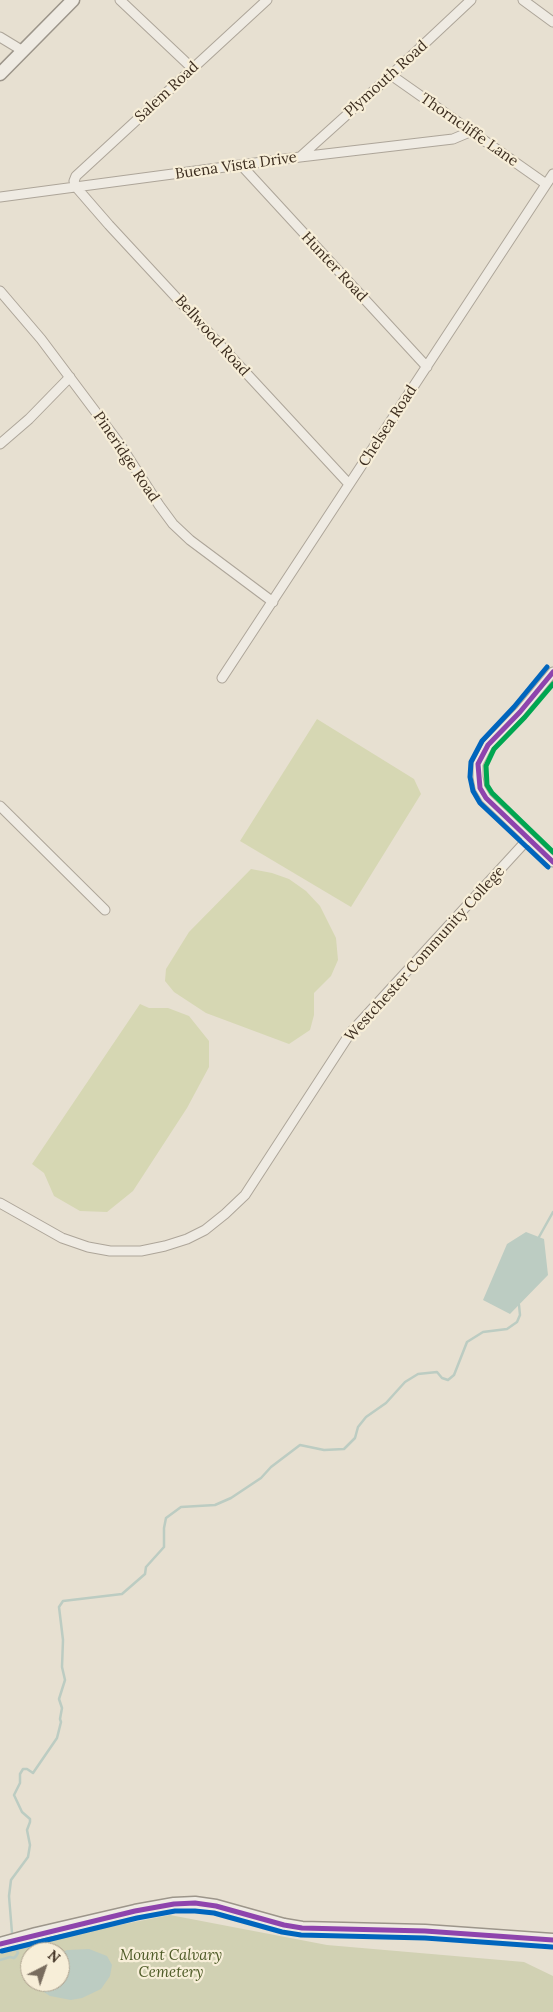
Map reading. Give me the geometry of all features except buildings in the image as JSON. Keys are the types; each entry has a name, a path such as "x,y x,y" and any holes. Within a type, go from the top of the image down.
{"main road":[{"path":"0,74 73,0"},
{"path":"0,1944 36,1934 174,1904 216,1906 284,1925 302,1928 425,1931 553,1940"}],"street":[{"path":"120,0 192,68"},
{"name":"Salem Road","path":"76,187 74,181 76,176 267,0"},
{"name":"Plymouth Road","path":"300,157 471,0"},
{"path":"523,0 553,22"},
{"path":"0,37 23,51"},
{"name":"Thorncliffe Lane","path":"391,75 546,184"},
{"name":"Buena Vista Drive","path":"0,197 300,157 453,139 472,131"},
{"name":"Hunter Road","path":"242,166 426,367"},
{"name":"Chelsea Road","path":"222,678 553,174"},
{"name":"Bellwood Road","path":"76,187 349,484"},
{"name":"Pineridge Road","path":"0,290 70,377 119,443 173,524 190,540 273,602"},
{"path":"0,444 29,419 70,377"},
{"path":"553,672 520,712 488,745 478,764 480,788 486,798 553,862"},
{"path":"0,806 105,910"},
{"name":"Westchester Community College","path":"0,1203 62,1238 88,1247 110,1251 142,1251 165,1246 187,1239 205,1230 226,1214 245,1195 351,1032 528,840"}],"green space":[{"path":"317,719 414,779 421,794 351,907 240,841"},
{"path":"251,869 289,879 306,891 320,906 336,938 338,960 331,976 314,993 314,1015 310,1030 289,1044 206,1013 174,992 165,981 166,969 189,932"},
{"path":"140,1004 149,1008 168,1008 189,1016 209,1041 209,1067 187,1108 133,1191 107,1212 80,1211 54,1196 44,1173 32,1164"},
{"name":"Mount Calvary Cemetery","path":"170,1915 327,1945 524,1962 553,1976 553,2012 0,2012 0,1953 20,1948 20,1992 70,1992 70,1942 41,1942"}],"shaded area":[{"path":"526,1232 544,1239 548,1275 510,1314 483,1300 507,1244"},
{"path":"89,1949 107,1956 112,1965 110,1976 101,1989 82,1998 71,2000 50,1996 44,1992 70,1992 70,1950"}],"waterway":[{"path":"539,1237 553,1212"},
{"path":"12,1933 9,1896 11,1880 28,1857 30,1845 27,1830 30,1819 22,1812 14,1795 20,1783 20,1774 23,1769 33,1773 57,1738 62,1708 59,1699 65,1680 62,1667 63,1640 59,1607 63,1601 122,1594 145,1574 146,1567 164,1547 166,1518 181,1507 215,1505 231,1498 261,1478 271,1467 300,1445 324,1450 344,1449 355,1438 358,1427 366,1417 386,1403 405,1382 418,1374 437,1372 442,1378 448,1380 454,1375 467,1342 483,1332 507,1329 517,1322 520,1315 519,1305"},
{"path":"0,1960 10,1957 14,1958 18,1953 15,1945"}],"transit line":[{"path":"547,667 514,707 482,741 471,762 470,777 473,791 480,803 548,867"},
{"path":"553,672 520,712 488,745 478,764 480,788 486,798 553,862"},
{"path":"553,684 494,749 486,766 487,785 492,793 553,852"},
{"path":"0,1944 135,1911 174,1904 195,1903 216,1906 284,1925 302,1928 425,1931 553,1940"},
{"path":"2,1951 137,1918 175,1911 214,1913 282,1932 301,1935 425,1938 552,1947"}]}
